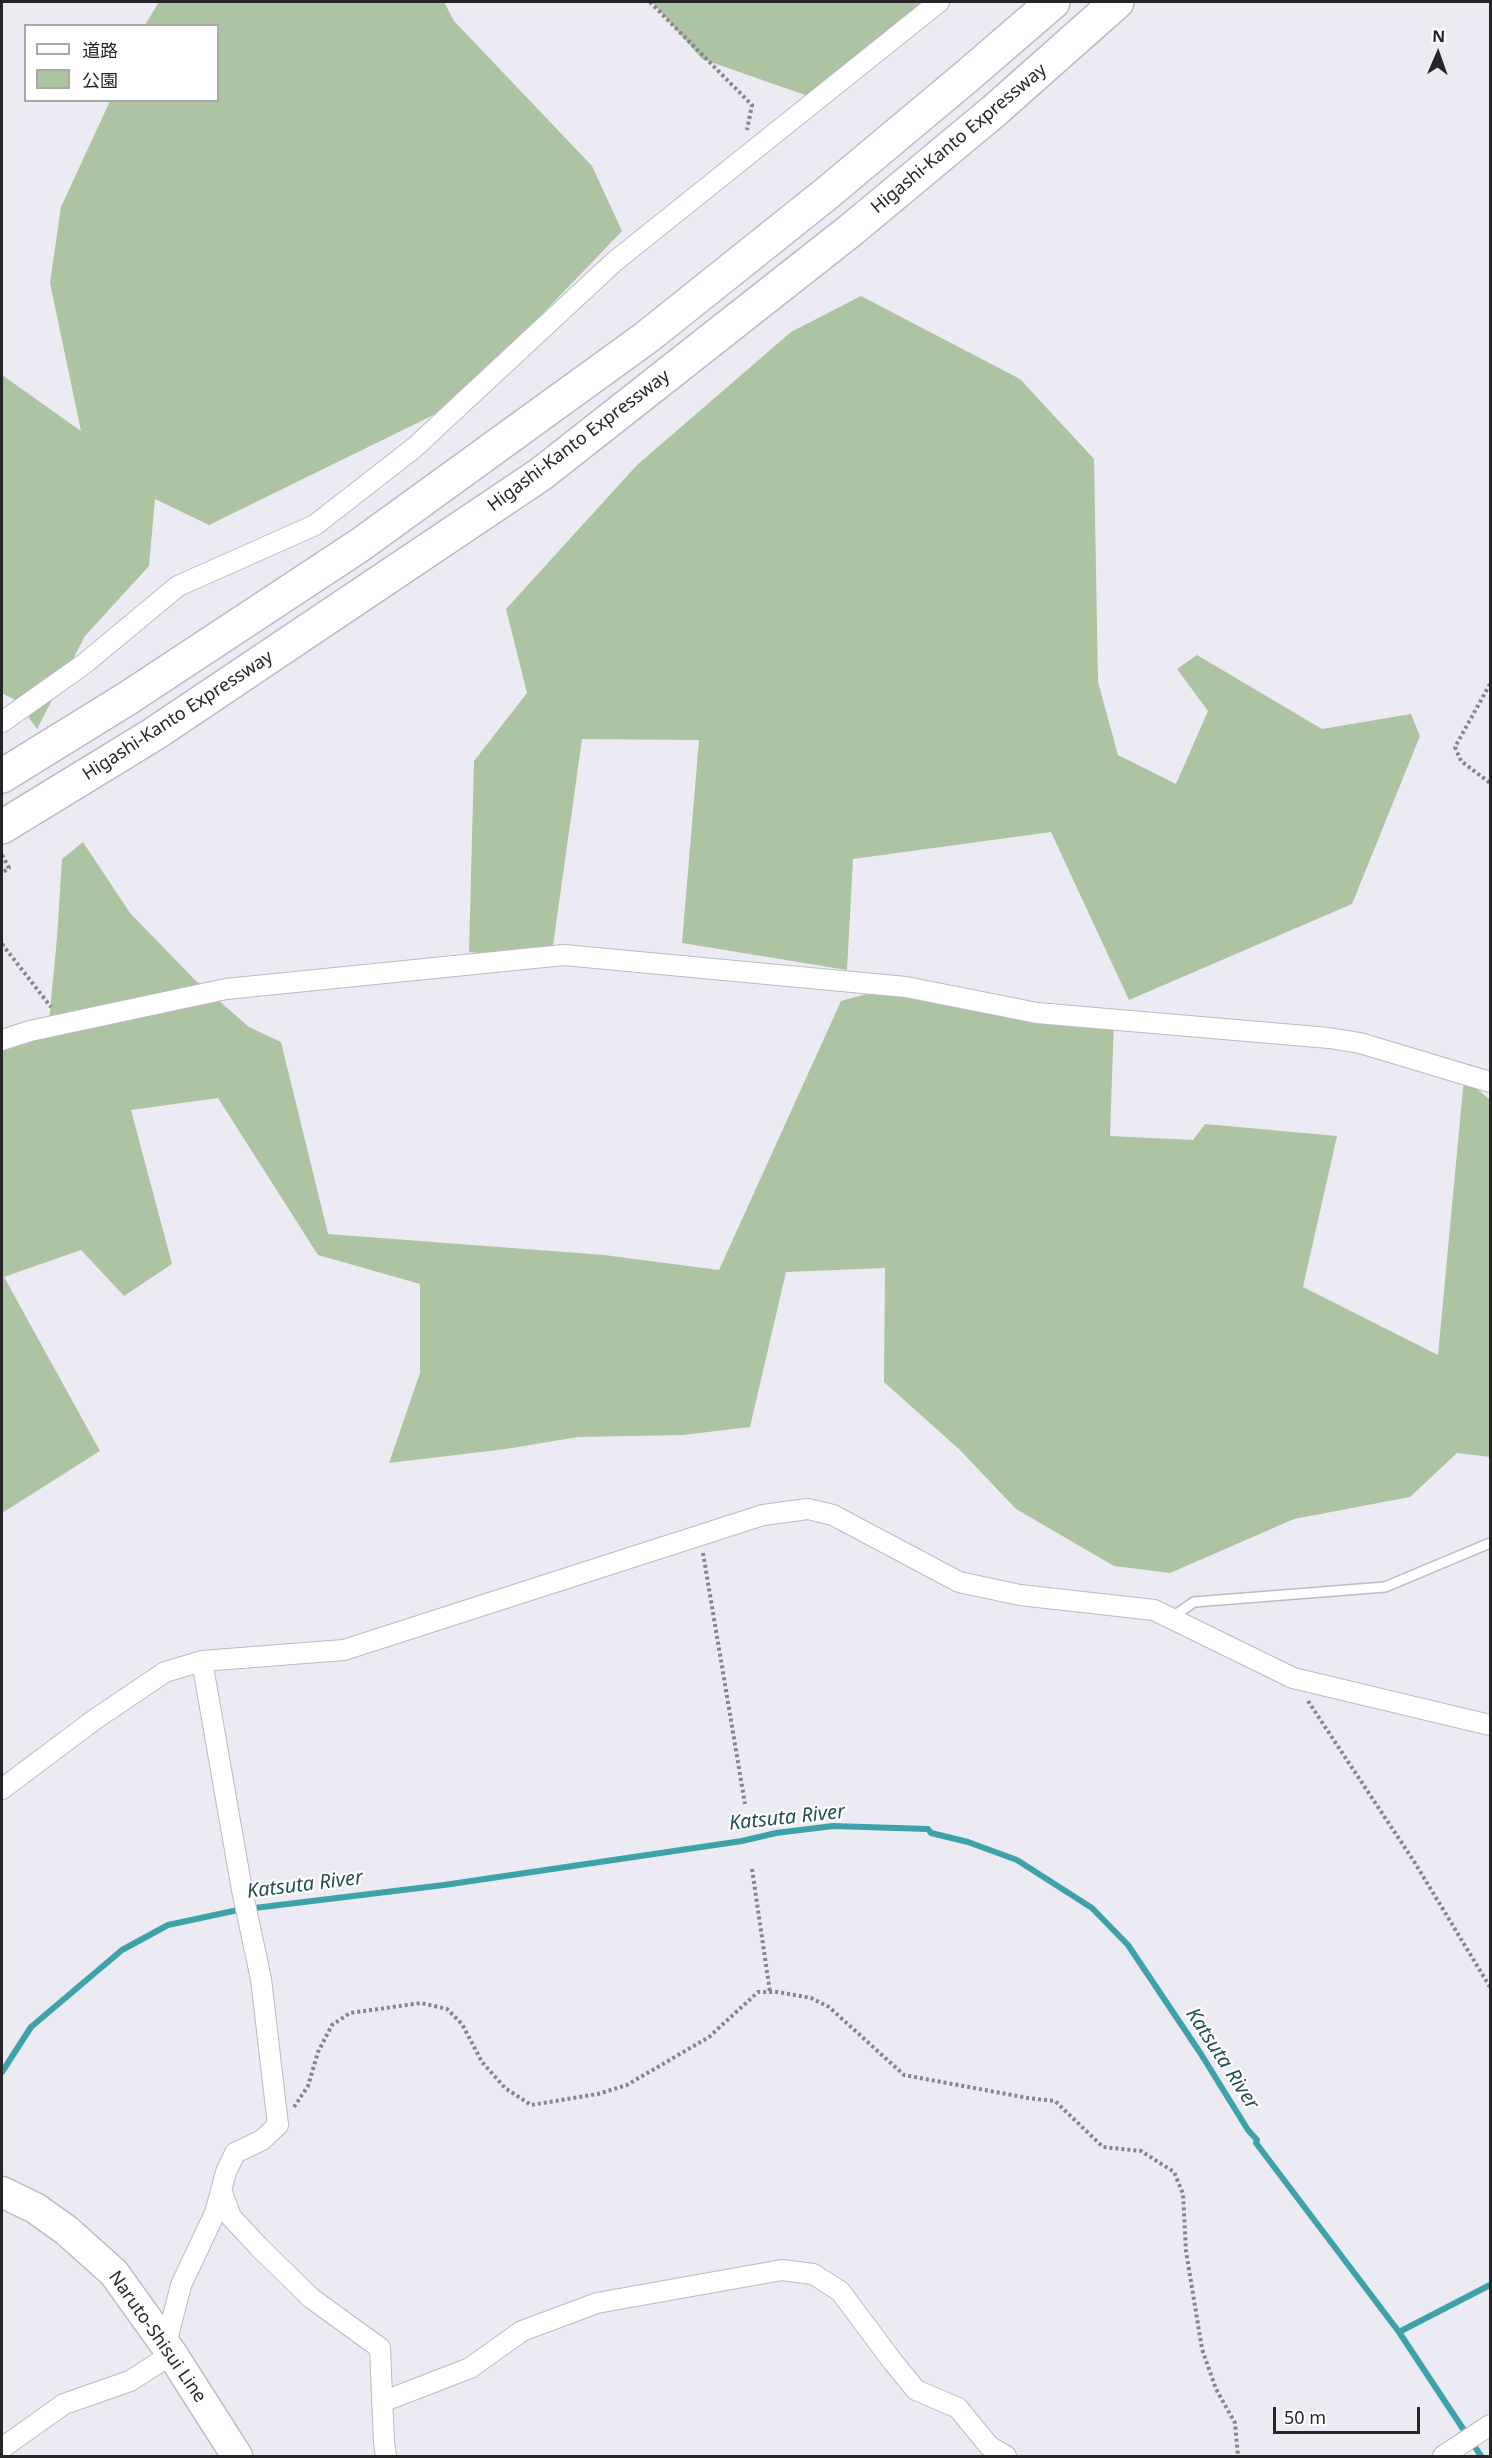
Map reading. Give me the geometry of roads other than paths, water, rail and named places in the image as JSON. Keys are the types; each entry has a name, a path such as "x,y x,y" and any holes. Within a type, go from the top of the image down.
{"highway":[{"path":"1006,43 1043,2"},
{"path":"2,776 128,699 360,545 647,338 966,77 1053,2"},
{"name":"Higashi-Kanto Expressway","path":"2,828 154,734 541,474 851,230 994,111 1117,2"}],"main road":[{"name":"Naruto-Shisui Line","path":"2,2192 35,2208 66,2230 114,2273 169,2349 237,2457"}],"street":[{"path":"2,722 84,664 178,586 315,525 414,448 614,262 939,2"},
{"path":"2,1040 64,1023 226,989 564,955 906,987 1037,1013 1329,1038 1360,1043 1491,1082"},
{"path":"2,1789 94,1720 165,1672 202,1661 344,1650 700,1534 763,1515 807,1509 833,1515 958,1582 1020,1596 1154,1610 1293,1678 1491,1725"},
{"path":"2,2448 64,2404 130,2381 169,2349 181,2285 215,2213 226,2172 235,2153 262,2140 278,2125 261,1979 242,1890 202,1661"},
{"path":"221,2190 231,2217 259,2247 311,2298 380,2348 386,2457"},
{"path":"382,2402 470,2368 522,2331 597,2303 782,2270 813,2274 840,2290 916,2390 958,2408 989,2446 1006,2457"},
{"path":"1443,2457 1491,2425"}],"lane":[{"path":"1171,1618 1194,1602 1385,1587 1491,1543"}],"waterway":[{"name":"Katsuta River","path":"2,2072 31,2027 122,1950 168,1925 238,1910 444,1885 742,1841 776,1833 833,1826 928,1829 931,1833 968,1842 1017,1860 1092,1908 1128,1945 1201,2054 1248,2130 1257,2140 1256,2143 1399,2332 1481,2456"},
{"path":"1399,2332 1490,2285"}]}
